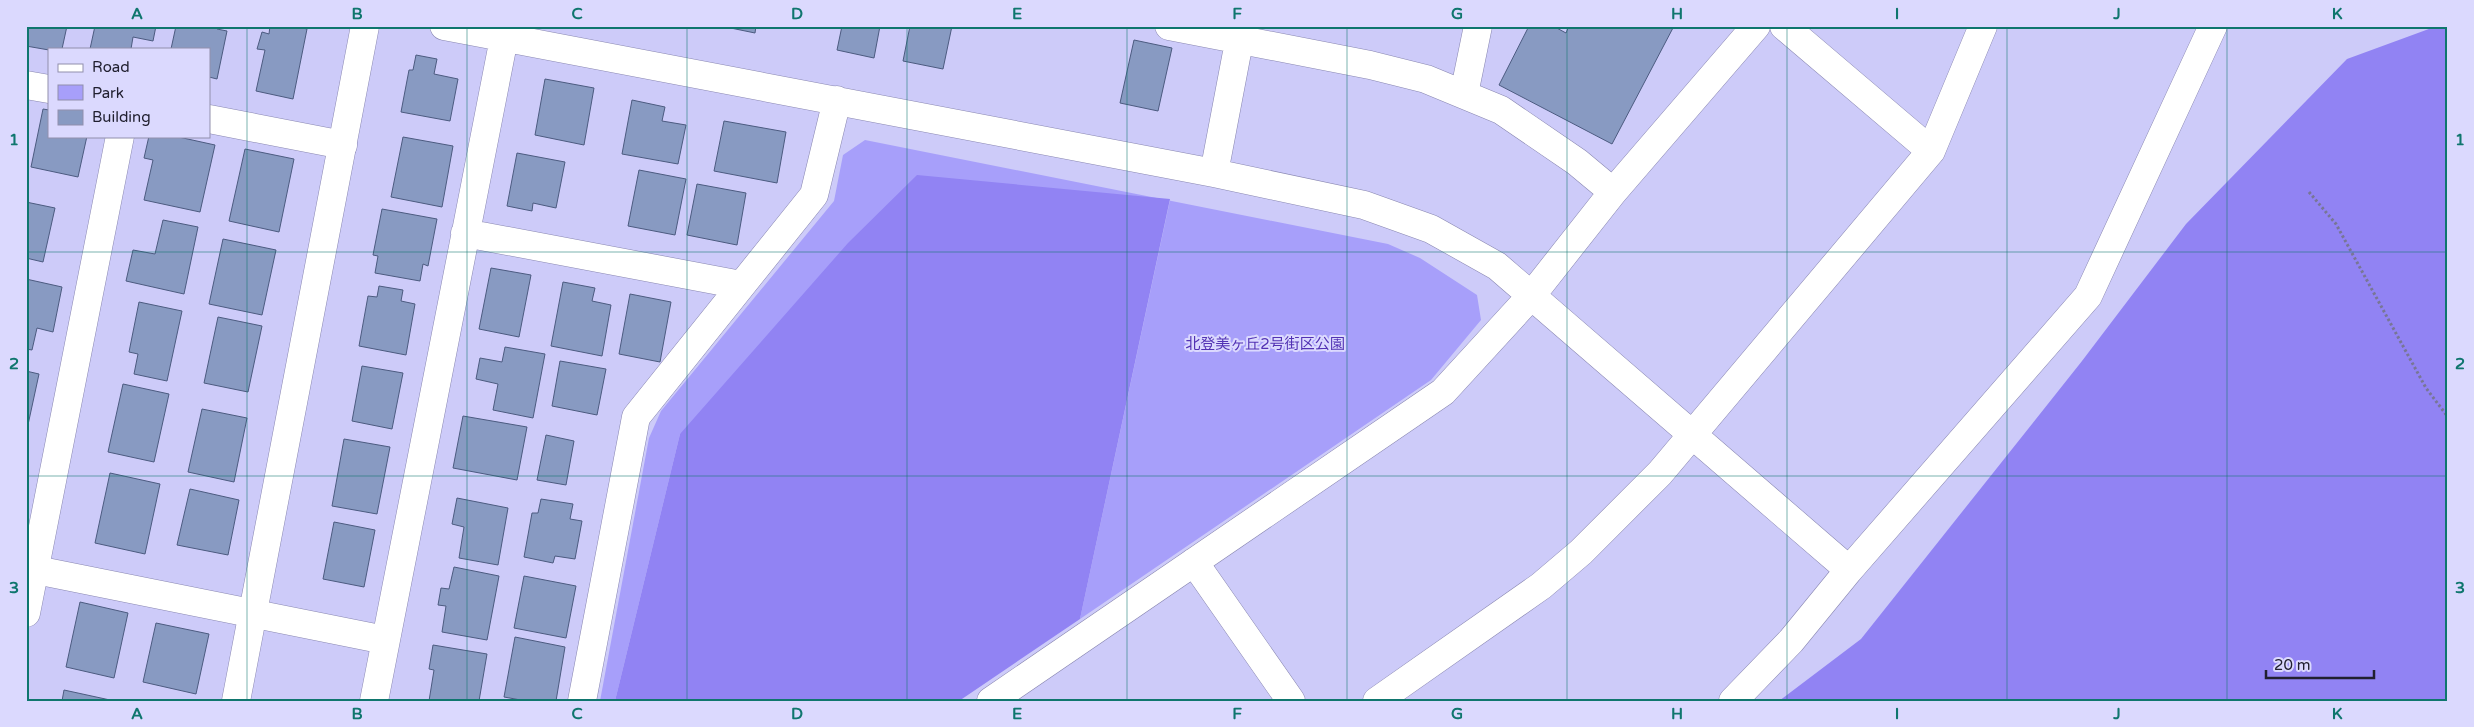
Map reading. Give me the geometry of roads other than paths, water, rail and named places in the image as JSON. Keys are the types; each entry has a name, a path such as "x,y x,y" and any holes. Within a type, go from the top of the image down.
{"street":[{"path":"236,701 365,26"},
{"path":"444,26 1214,173 1364,205 1398,215 1465,246 1497,266 1849,570"},
{"path":"1169,26 1240,33 1426,79 1501,110 1539,134 1614,192"},
{"path":"1464,94 1478,26"},
{"path":"991,701 1443,392 1531,296 1614,192 1756,26"},
{"path":"1784,26 1931,151"},
{"path":"1376,701 1541,586 1581,552 1626,509 1693,435 1931,151 1982,26"},
{"path":"1733,701 1791,641 1849,570 2088,296 2213,26"},
{"path":"1214,173 1240,33"},
{"path":"374,701 504,38"},
{"path":"26,85 48,89"},
{"path":"582,701 636,417 814,195 837,100"},
{"path":"210,120 343,145"},
{"path":"26,614 30,569 120,138"},
{"path":"465,233 741,285"},
{"path":"1194,562 1291,701"},
{"path":"30,569 385,640"}],"park label":[{"name":"北登美ヶ丘2号街区公園","path":"1265,344"}]}
